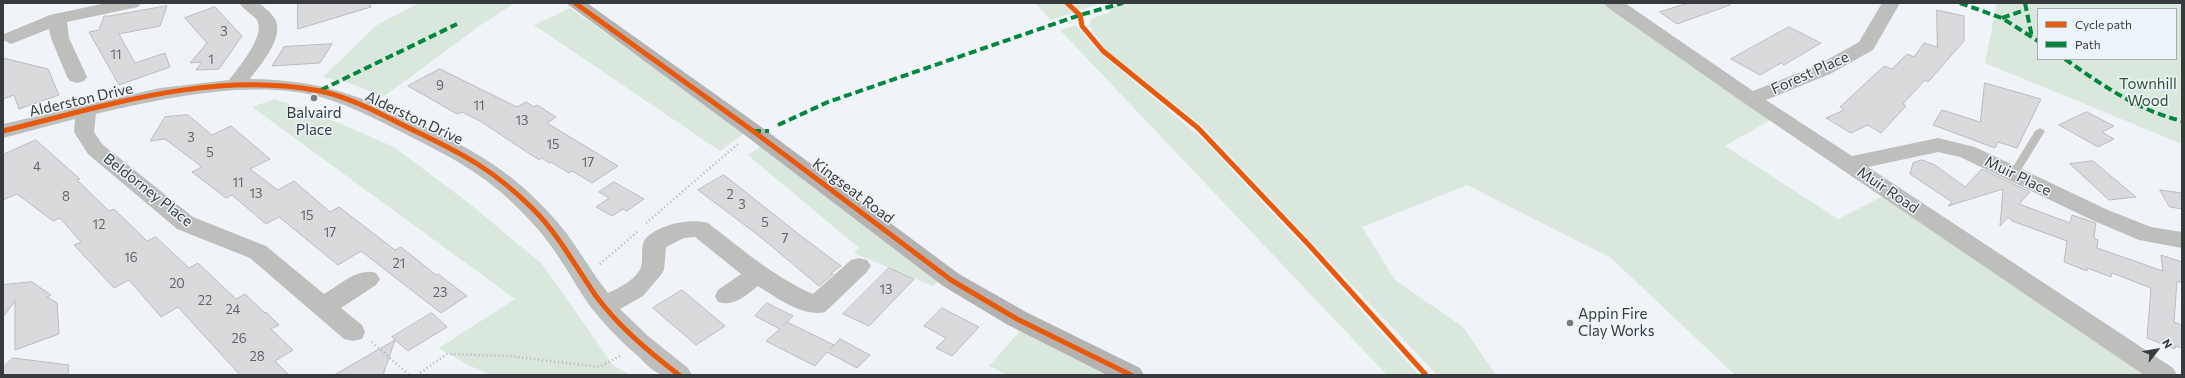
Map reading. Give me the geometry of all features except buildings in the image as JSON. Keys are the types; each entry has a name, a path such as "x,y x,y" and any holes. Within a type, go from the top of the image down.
{"street":[{"path":"11,38 57,19 132,3"},
{"path":"235,85 267,40 268,27 266,20 248,3"},
{"name":"Kingseat Road","path":"575,3 753,130 951,280 980,299 1034,328 1131,375"},
{"name":"Muir Road","path":"1614,3 1751,98 2164,375"},
{"name":"Forest Place","path":"1751,98 1823,70 1866,46 1890,3"},
{"path":"57,19 60,38 77,77"},
{"name":"Alderston Drive","path":"3,131 168,93 235,85 278,86 326,93 386,116 472,159 514,192 553,230 604,306 641,345 679,375"},
{"name":"Beldorney Place","path":"86,111 84,132 95,149 186,223 258,252 353,332"},
{"name":"Muir Place","path":"1849,164 1938,145 1967,152 2100,215 2147,234 2182,240"},
{"path":"604,306 635,290 652,270 655,243 680,230 700,229 758,274 787,293 816,306 859,266"},
{"path":"727,296 758,274"},
{"path":"323,307 368,279"}],"lane":[{"path":"2013,175 2040,131"}],"path":[{"path":"645,224 753,130"},
{"path":"597,266 639,230"},
{"path":"353,332 359,330 408,375"},
{"path":"416,375 447,354 509,356 599,367 641,345"}],"green space":[{"path":"419,3 515,3 485,22 383,97 349,83 323,77 377,25"},
{"path":"1035,3 1102,3 1051,20"},
{"path":"1123,3 1613,3 1777,116 1725,146 1838,219 1891,192 2164,375 1735,375 1611,258 1467,185 1362,227 1395,280 1463,327 1496,375 1437,375 1201,125 1106,50 1089,25 1093,18 1111,12 1107,9"},
{"name":"Townhill Wood","path":"1997,3 2182,3 2182,144 1985,63"},
{"path":"570,8 746,132 720,151 534,25"},
{"path":"1076,25 1098,51 1205,141 1308,251 1419,375 1387,375 1060,30"},
{"path":"275,99 339,123 394,147 470,204 542,264 613,365 630,375 490,375 466,364 439,348 515,299 252,107"},
{"path":"763,145 939,280 933,286 854,253 859,248 748,155"},
{"path":"1020,331 1108,375 1007,375 989,366"}],"marked path":[{"path":"778,125 828,102 1080,15 1123,3"},
{"path":"1960,3 2002,18 2037,40"},
{"path":"2025,3 2032,37"},
{"path":"2002,18 2025,10"},
{"path":"321,90 457,24"},
{"path":"2066,60 2120,96 2135,104 2166,117 2182,121"},
{"path":"753,131 769,131"}],"cycle path":[{"path":"575,3 753,131 951,280 1017,319 1131,375"},
{"path":"1067,3 1080,15 1082,26 1103,51 1198,128 1308,244 1426,375"},
{"path":"3,131 120,102 201,88 242,85 282,85 333,94 372,110 460,152 483,166 504,182 544,220 572,257 596,296 620,325 639,343 679,375"}],"place":[{"name":"Balvaird Place","path":"314,98"},
{"name":"Appin Fire Clay Works","path":"1570,323"}]}
